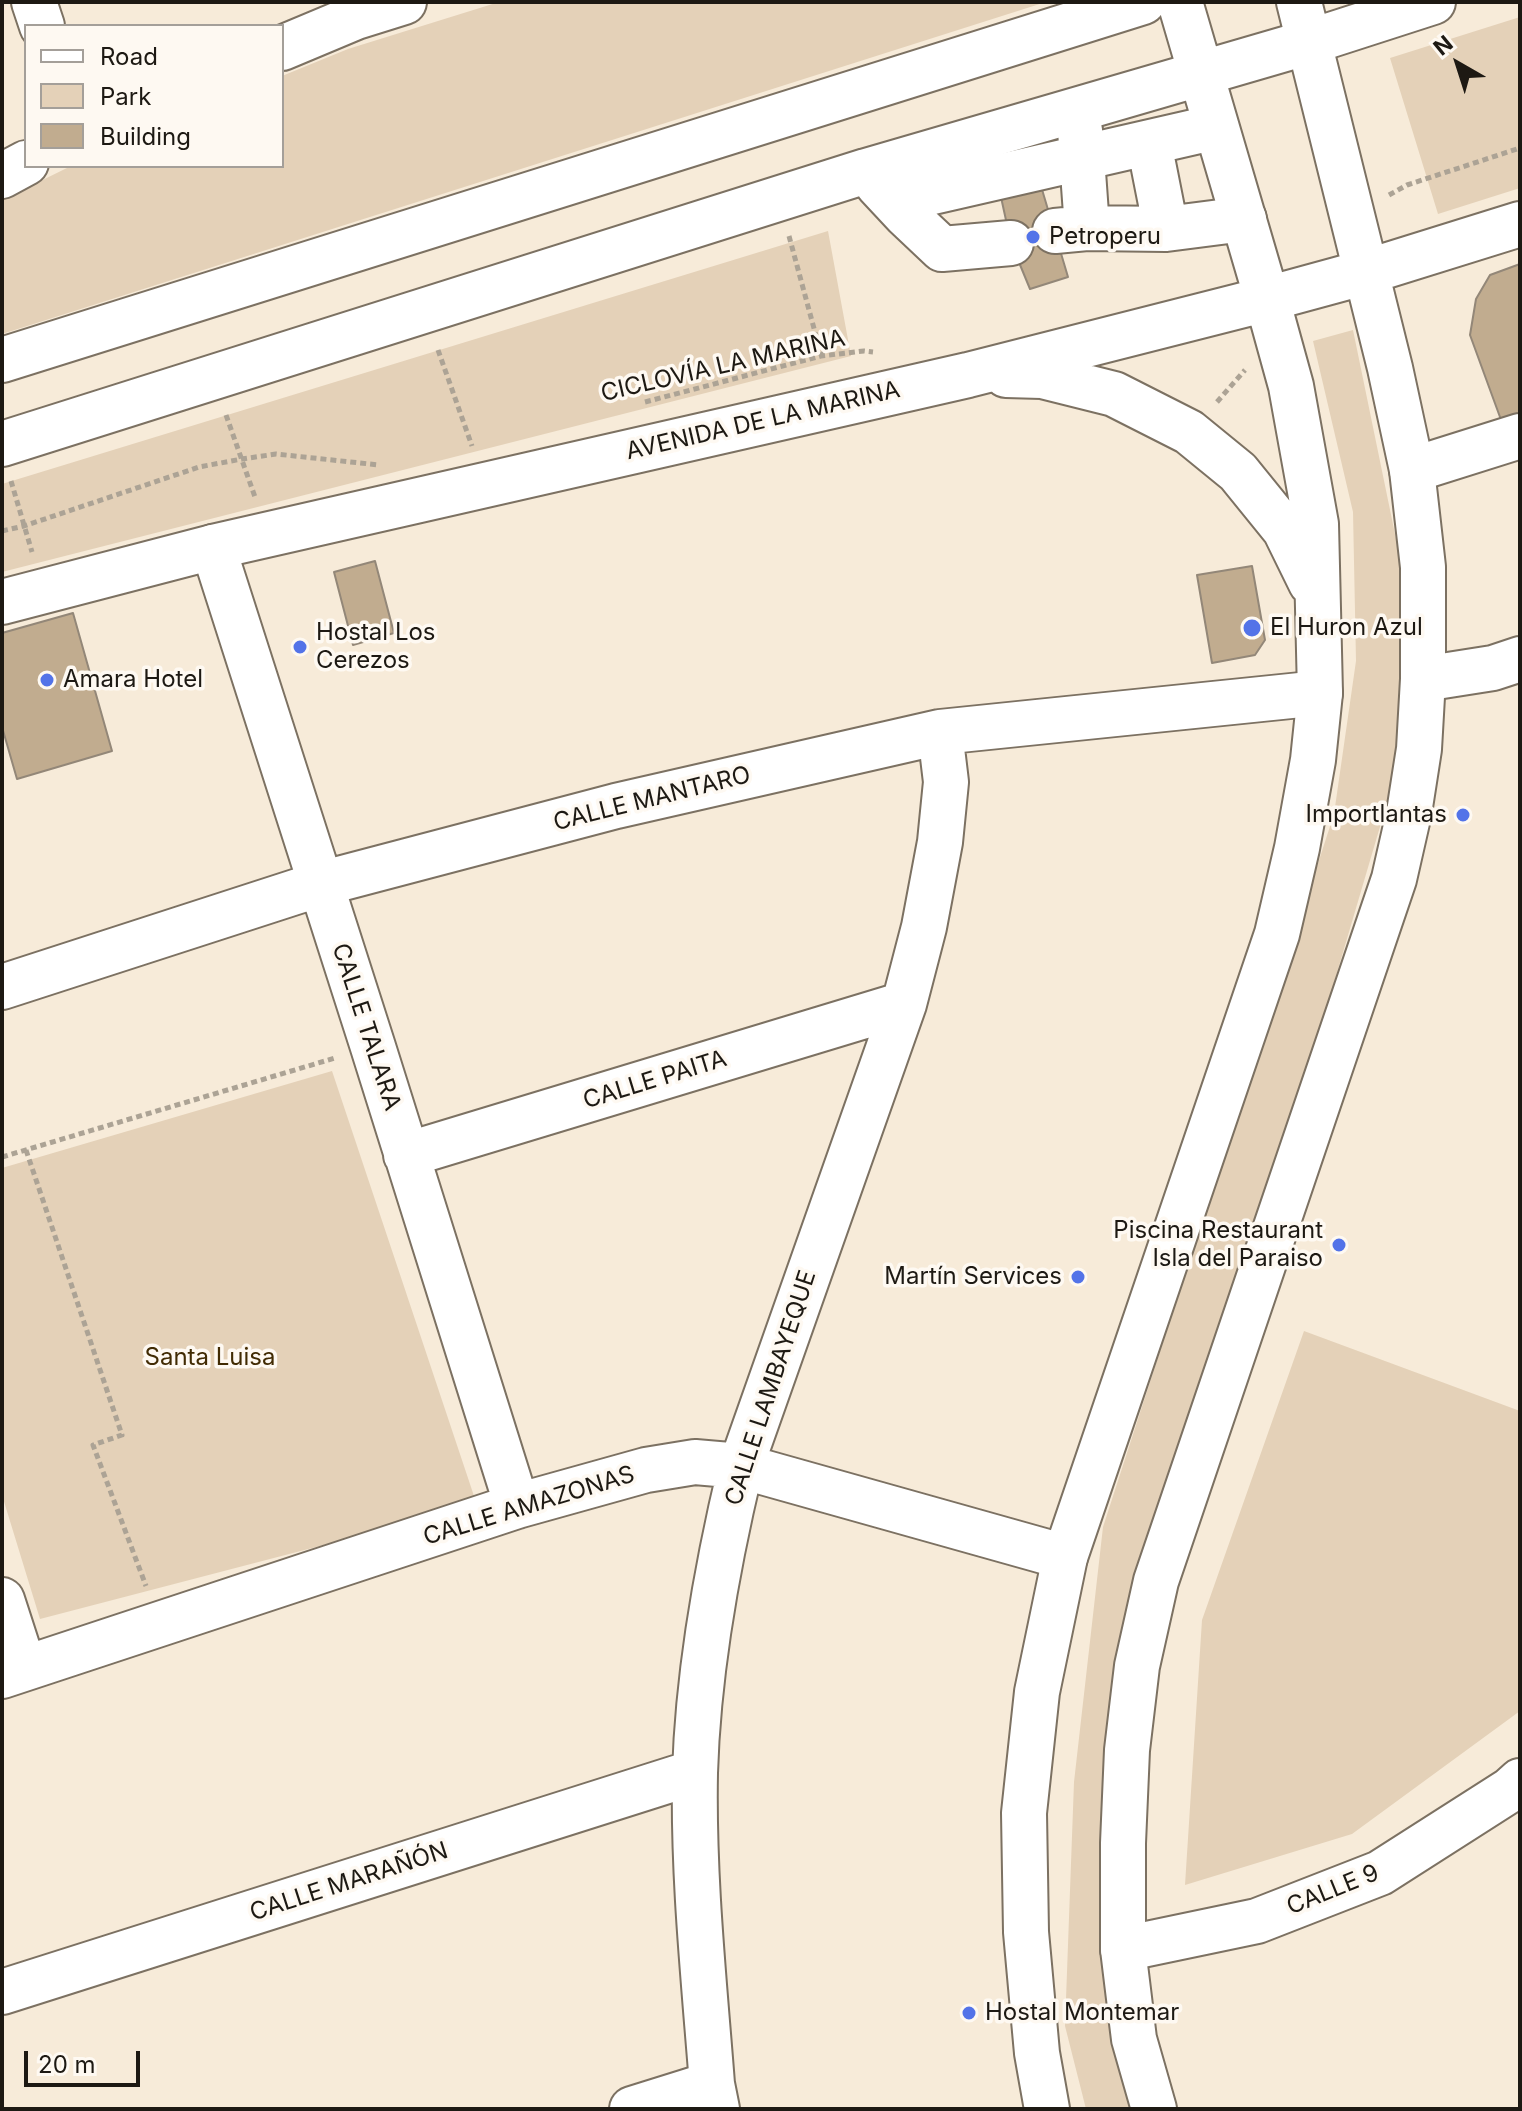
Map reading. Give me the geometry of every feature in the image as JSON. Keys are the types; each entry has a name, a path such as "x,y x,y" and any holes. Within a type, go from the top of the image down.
{"main road":[{"path":"34,2 41,24"},
{"path":"284,47 354,9 404,2"},
{"path":"2,360 1143,2"},
{"path":"1047,2109 1037,2053 1026,1932 1024,1813 1037,1692 1065,1557 1277,934 1313,760 1320,693 1316,524 1305,454 1291,386 1267,299 1180,2"},
{"path":"879,186 1078,109 1201,74 1304,22 1433,2"},
{"path":"1154,2109 1134,2039 1123,1949 1127,1750 1137,1666 1156,1581 1394,879 1419,749 1423,679 1423,567 1412,470 1390,368 1304,22"},
{"path":"1078,109 1083,159 1071,230 1166,229 1244,219"},
{"path":"4,456 213,377 779,199 1083,159 1216,127"},
{"path":"1149,143 1166,229"},
{"path":"2,176 24,164"},
{"path":"879,186 942,249 1011,243"},
{"name":"AVENIDA DE LA MARINA","path":"2,602 213,547 968,375 1366,272 1520,224"},
{"path":"968,375 1042,376 1114,394 1189,432 1238,472 1285,530 1317,596"},
{"path":"1412,470 1520,436"},
{"name":"CALLE TALARA","path":"213,547 517,1506"},
{"path":"1423,679 1493,668 1520,659"},
{"name":"CALLE MANTARO","path":"2,987 320,884 616,806 940,732 1320,693"},
{"name":"CALLE LAMBAYEQUE","path":"714,2096 696,1853 695,1772 701,1691 722,1545 741,1466 904,1004 924,927 940,842 946,782 940,732"},
{"name":"CALLE PAITA","path":"406,1155 904,1004"},
{"name":"CALLE AMAZONAS","path":"13,1672 517,1506 646,1470 695,1462 741,1466 1065,1557"},
{"path":"2,1600 13,1672"},
{"name":"CALLE MARAÑÓN","path":"2,1992 695,1772"},
{"name":"CALLE 9","path":"1123,1949 1257,1921 1380,1873 1520,1781"},
{"path":"632,2109 714,2096"}],"path":[{"path":"1352,219 1407,185 1520,148"},
{"path":"779,199 834,405"},
{"path":"424,311 473,447 459,450"},
{"name":"CICLOVÍA LA MARINA","path":"640,404 821,356 879,352"},
{"path":"213,377 268,535"},
{"path":"2,531 199,467 242,459 276,454 391,466"},
{"path":"4,456 44,591"},
{"path":"2,1157 373,1047"},
{"path":"26,1150 122,1435 93,1445 160,1625"}],"green space":[{"path":"499,2 1046,2 2,334 2,200 67,168 284,168 284,75 348,49"},
{"path":"1520,17 1520,188 1438,214 1390,58"},
{"path":"828,231 851,356 2,572 2,484"},
{"path":"1353,330 1410,607 1392,786 1112,1736 1138,2109 1086,2109 1065,2026 1074,1782 1103,1527 1334,814 1356,661 1353,512 1313,341"},
{"name":"Santa Luisa","path":"332,1071 477,1505 40,1619 2,1495 2,1168"},
{"path":"1304,1331 1520,1411 1520,1711 1352,1834 1185,1885 1202,1620"}],"building":[{"name":"Petroperu","path":"1038,176 1068,277 1030,289 1011,243 999,188"},
{"path":"1520,264 1520,422 1504,428 1470,335 1476,299 1490,275"},
{"path":"375,561 394,633 353,645 334,572"},
{"path":"1252,566 1265,640 1255,655 1212,663 1197,575"},
{"name":"Amara Hotel","path":"73,613 112,751 17,779 2,727 2,633"}],"place":[{"name":"Petroperu","path":"1033,237"},
{"name":"El Huron Azul","path":"1252,628"},
{"name":"Hostal Los Cerezos","path":"300,647"},
{"name":"Amara Hotel","path":"47,680"},
{"name":"Importlantas","path":"1463,815"},
{"name":"Piscina Restaurant Isla del Paraiso","path":"1339,1245"},
{"name":"Martín Services","path":"1078,1277"},
{"name":"Hostal Montemar","path":"969,2013"}]}
